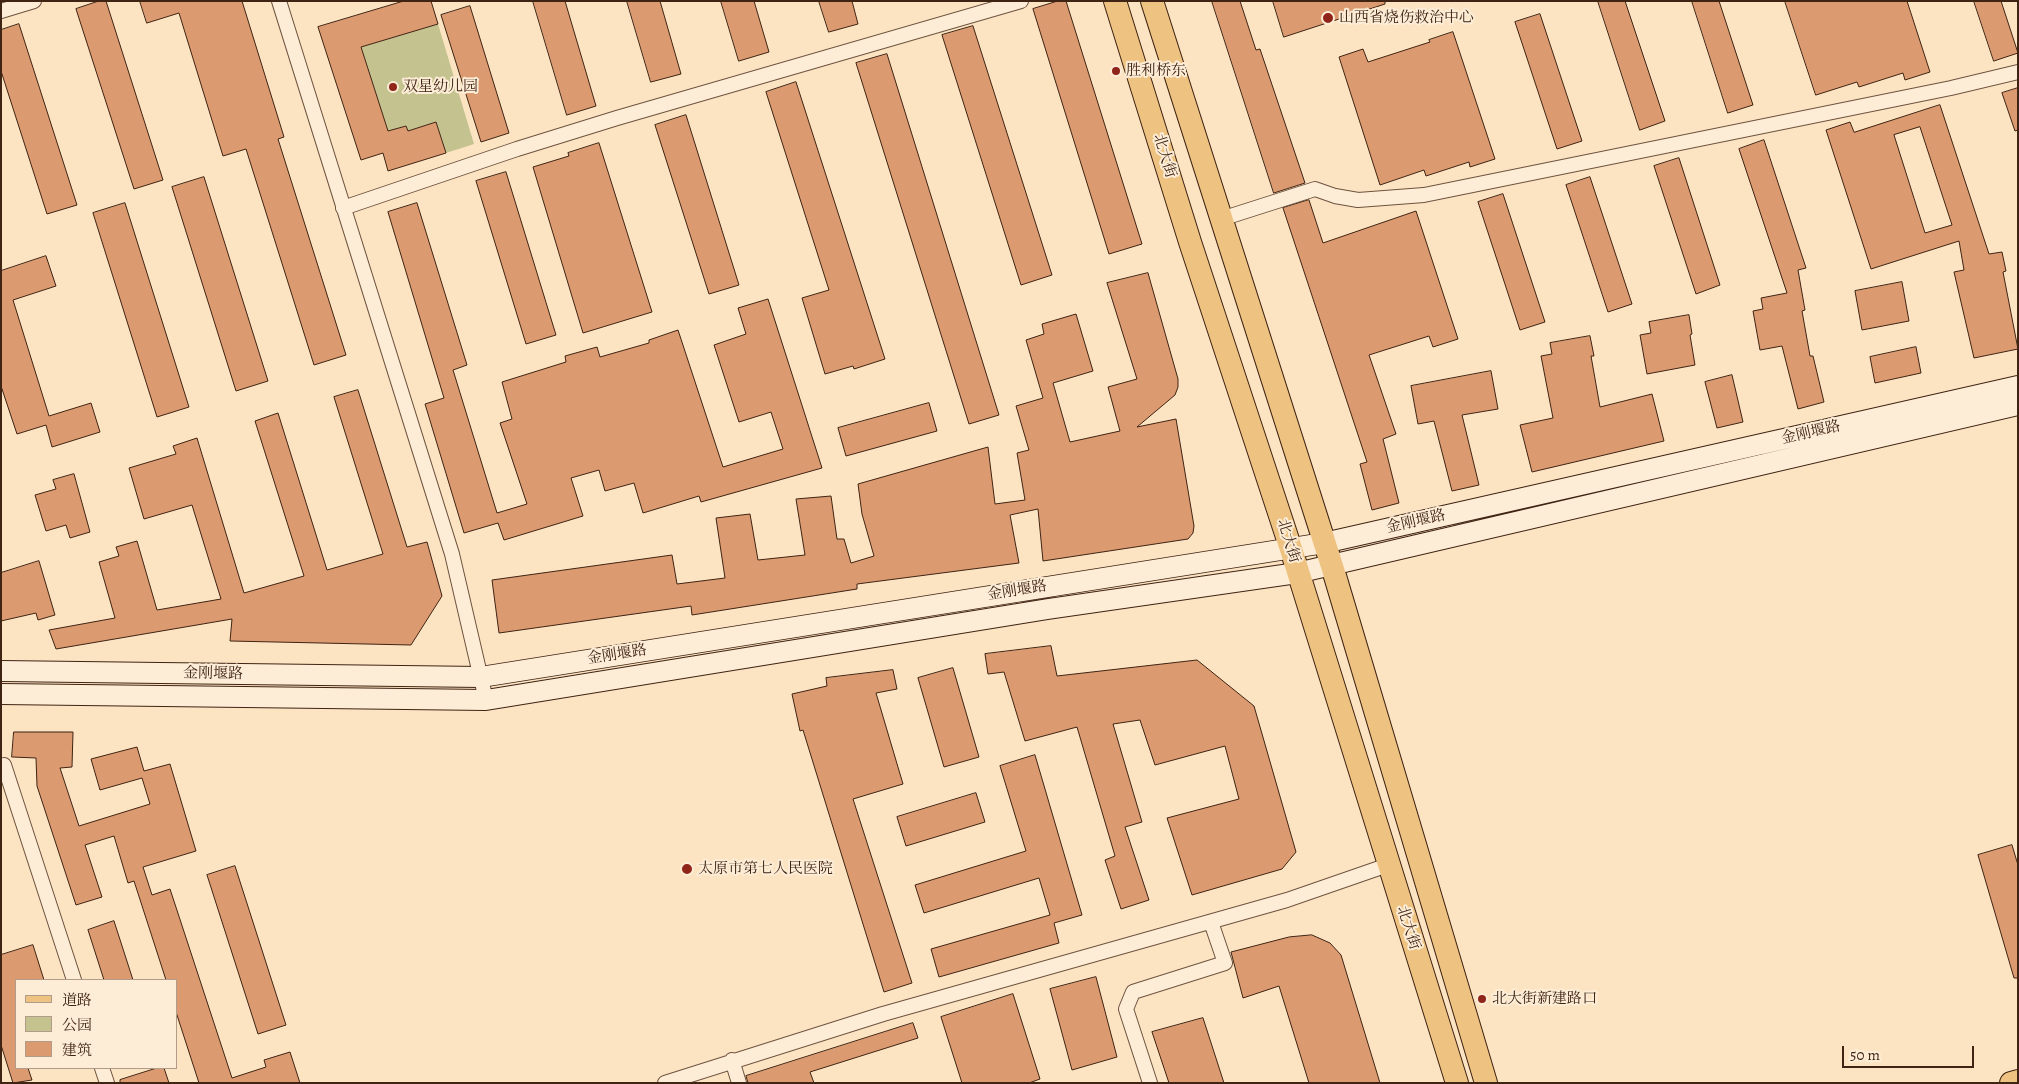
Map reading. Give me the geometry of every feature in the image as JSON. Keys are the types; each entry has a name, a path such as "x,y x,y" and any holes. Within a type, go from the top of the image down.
{"main road":[{"name":"北大街","path":"1115,1 1190,242 1291,548 1297,573 1457,1083"},
{"name":"北大街","path":"1152,1 1332,566 1486,1083"},
{"name":"金刚堰路","path":"1,671 481,677 1324,543 2018,386"},
{"path":"1,694 486,700 1048,609 1297,573 2018,405"},
{"path":"2011,1083 2018,1081"}],"street":[{"path":"1,11 34,1"},
{"path":"279,1 452,554 486,700"},
{"path":"343,208 517,149 617,118 1020,1"},
{"path":"1221,219 1316,189 1335,196 1358,200 1424,195 1951,88 2018,72"},
{"path":"4,765 74,979"},
{"path":"665,1083 732,1060 883,1014 1287,900 1388,865"},
{"path":"1150,1083 1126,1009 1133,992 1225,963 1211,922"},
{"path":"732,1060 739,1083"},
{"path":"102,1069 107,1083"}],"green space":[{"path":"438,24 474,144 446,153 436,122 408,131 406,126 388,131 361,47"}],"building":[{"path":"99,1 106,1 163,180 134,189 76,9"},
{"path":"140,1 242,1 284,137 278,139 346,355 314,365 246,149 223,156 179,13 147,23"},
{"path":"404,1 431,1 438,24 361,47 388,131 406,126 408,131 436,122 446,153 388,171 383,153 361,160 318,27"},
{"path":"533,1 565,1 596,106 567,115"},
{"path":"627,1 660,1 681,74 651,82"},
{"path":"721,1 754,1 769,52 739,61"},
{"path":"819,1 852,1 858,24 829,32"},
{"path":"1058,1 1066,1 1142,244 1109,254 1033,9"},
{"path":"1212,1 1240,1 1256,50 1260,49 1305,183 1274,193"},
{"path":"1273,1 1385,1 1385,4 1284,37"},
{"path":"1598,1 1625,1 1665,121 1640,130"},
{"path":"1692,1 1719,1 1753,105 1728,113"},
{"path":"1785,1 1907,1 1930,72 1905,80 1903,73 1859,87 1857,82 1816,95"},
{"path":"1974,1 2001,1 2018,53 1994,61"},
{"path":"470,6 509,133 481,142 441,15"},
{"path":"1540,14 1582,141 1557,149 1515,22"},
{"path":"19,24 77,205 47,214 1,71 1,30"},
{"path":"973,26 1052,275 1021,285 942,35"},
{"path":"1453,32 1495,159 1470,167 1469,162 1426,176 1424,170 1380,185 1339,57 1363,49 1368,62 1430,42 1429,40"},
{"path":"887,54 999,415 969,424 856,63"},
{"path":"796,82 885,359 854,369 853,366 825,374 802,298 829,290 766,92"},
{"path":"2018,88 2018,130 2015,131 2002,93"},
{"path":"1940,105 1989,254 2002,252 2006,271 2003,272 2018,349 1974,358 1954,272 1964,270 1959,241 1871,269 1826,130 1850,122 1854,132","holes":["1920,127 1952,225 1925,233 1894,135"]},
{"path":"686,115 739,285 709,294 655,125"},
{"path":"1764,140 1806,268 1798,270 1805,310 1802,311 1810,356 1813,356 1824,402 1798,409 1782,346 1760,350 1753,311 1763,309 1761,298 1787,293 1739,149"},
{"path":"599,143 652,312 583,333 533,167 569,156 568,153"},
{"path":"1679,158 1720,285 1696,294 1654,166"},
{"path":"506,172 556,335 526,344 476,181"},
{"path":"204,177 268,381 236,391 172,187"},
{"path":"1590,177 1632,304 1608,312 1566,185"},
{"path":"1503,194 1545,322 1520,330 1478,202"},
{"path":"1309,200 1323,243 1416,211 1458,339 1433,347 1429,336 1369,355 1396,434 1383,439 1399,503 1372,510 1360,464 1367,462 1283,208"},
{"path":"125,203 189,407 157,417 93,213"},
{"path":"417,203 467,365 453,370 497,513 527,504 500,423 512,419 502,382 566,362 565,356 597,347 600,357 649,343 649,340 678,330 723,467 783,449 771,412 739,422 714,345 746,334 738,308 768,299 822,468 701,502 699,496 643,513 634,483 605,491 599,470 571,478 583,516 504,540 498,523 464,533 425,404 444,398 388,212"},
{"path":"46,256 56,286 13,300 49,416 91,403 100,432 52,447 46,425 17,434 1,386 1,271"},
{"path":"1148,273 1178,379 1178,387 1175,395 1137,427 1176,419 1194,526 1193,533 1188,539 1043,561 1038,509 1010,515 1019,563 857,584 857,589 692,615 691,606 499,633 492,580 672,555 677,584 725,578 716,518 750,514 758,560 805,555 796,499 831,496 837,539 844,539 851,563 874,556 862,514 858,484 988,447 995,504 1025,500 1017,453 1029,450 1016,406 1043,398 1026,340 1044,334 1042,324 1076,314 1093,371 1053,383 1070,442 1120,431 1108,387 1137,379 1107,283"},
{"path":"1902,282 1909,321 1862,330 1855,291"},
{"path":"1689,315 1695,365 1647,374 1640,335 1651,333 1649,322"},
{"path":"1590,336 1594,356 1591,356 1600,407 1652,394 1664,441 1532,472 1520,425 1553,418 1541,356 1552,354 1550,343"},
{"path":"1916,347 1921,373 1875,383 1870,357"},
{"path":"1491,371 1498,409 1462,415 1479,485 1452,491 1434,421 1418,424 1411,386"},
{"path":"1732,375 1743,422 1717,428 1705,382"},
{"path":"358,390 407,547 427,542 442,596 411,645 230,641 232,619 56,649 49,630 115,618 99,562 119,556 116,547 137,541 157,610 221,599 192,505 144,519 129,468 176,454 173,446 197,438 244,593 304,576 255,421 278,413 327,570 383,554 334,397"},
{"path":"929,403 937,431 846,456 838,428"},
{"path":"74,474 90,532 70,538 66,525 46,531 35,495 56,489 53,480"},
{"path":"39,561 55,615 38,620 36,613 1,621 1,573"},
{"path":"1051,646 1057,676 1197,660 1254,706 1296,852 1282,869 1192,895 1167,818 1239,799 1225,746 1155,765 1140,720 1113,724 1142,822 1125,827 1149,900 1121,909 1105,860 1115,856 1077,727 1025,741 1004,672 988,674 985,654"},
{"path":"953,668 979,757 944,767 918,678"},
{"path":"893,670 897,689 876,693 903,784 853,799 912,983 884,992 803,730 800,731 792,694 827,686 826,678"},
{"path":"14,732 73,732 72,767 60,768 79,826 150,804 142,778 100,790 91,759 137,747 144,771 170,764 196,851 143,867 152,895 170,889 232,1078 266,1067 264,1060 290,1052 300,1083 199,1083 178,1018 178,979 166,979 134,881 128,883 114,836 85,845 102,897 76,905 37,786 36,758 12,757"},
{"path":"1035,755 1082,915 1054,923 1059,943 939,977 931,949 1050,915 1039,878 924,913 915,885 1026,851 1000,766"},
{"path":"976,793 985,822 906,846 897,817"},
{"path":"2012,845 2018,865 2018,978 2014,978 1978,855"},
{"path":"235,866 286,1025 258,1034 207,875"},
{"path":"114,921 133,979 104,979 88,930"},
{"path":"1312,935 1330,943 1341,955 1380,1083 1309,1083 1279,986 1243,998 1231,952 1289,937"},
{"path":"33,945 44,979 15,979 15,1069 28,1069 32,1080 13,1083 1,1045 1,955"},
{"path":"1096,977 1117,1057 1072,1070 1050,989"},
{"path":"1013,994 1040,1079 1029,1083 962,1083 941,1017"},
{"path":"1203,1018 1224,1083 1169,1083 1152,1032"},
{"path":"913,1023 918,1038 810,1072 814,1083 748,1083 746,1076"},
{"path":"154,1069 164,1069 169,1083 120,1083 120,1080"}],"place":[{"name":"山西省烧伤救治中心","path":"1328,18"},
{"name":"胜利桥东","path":"1116,71"},
{"name":"双星幼儿园","path":"393,87"},
{"name":"太原市第七人民医院","path":"687,869"},
{"name":"北大街新建路口","path":"1482,999"}]}
